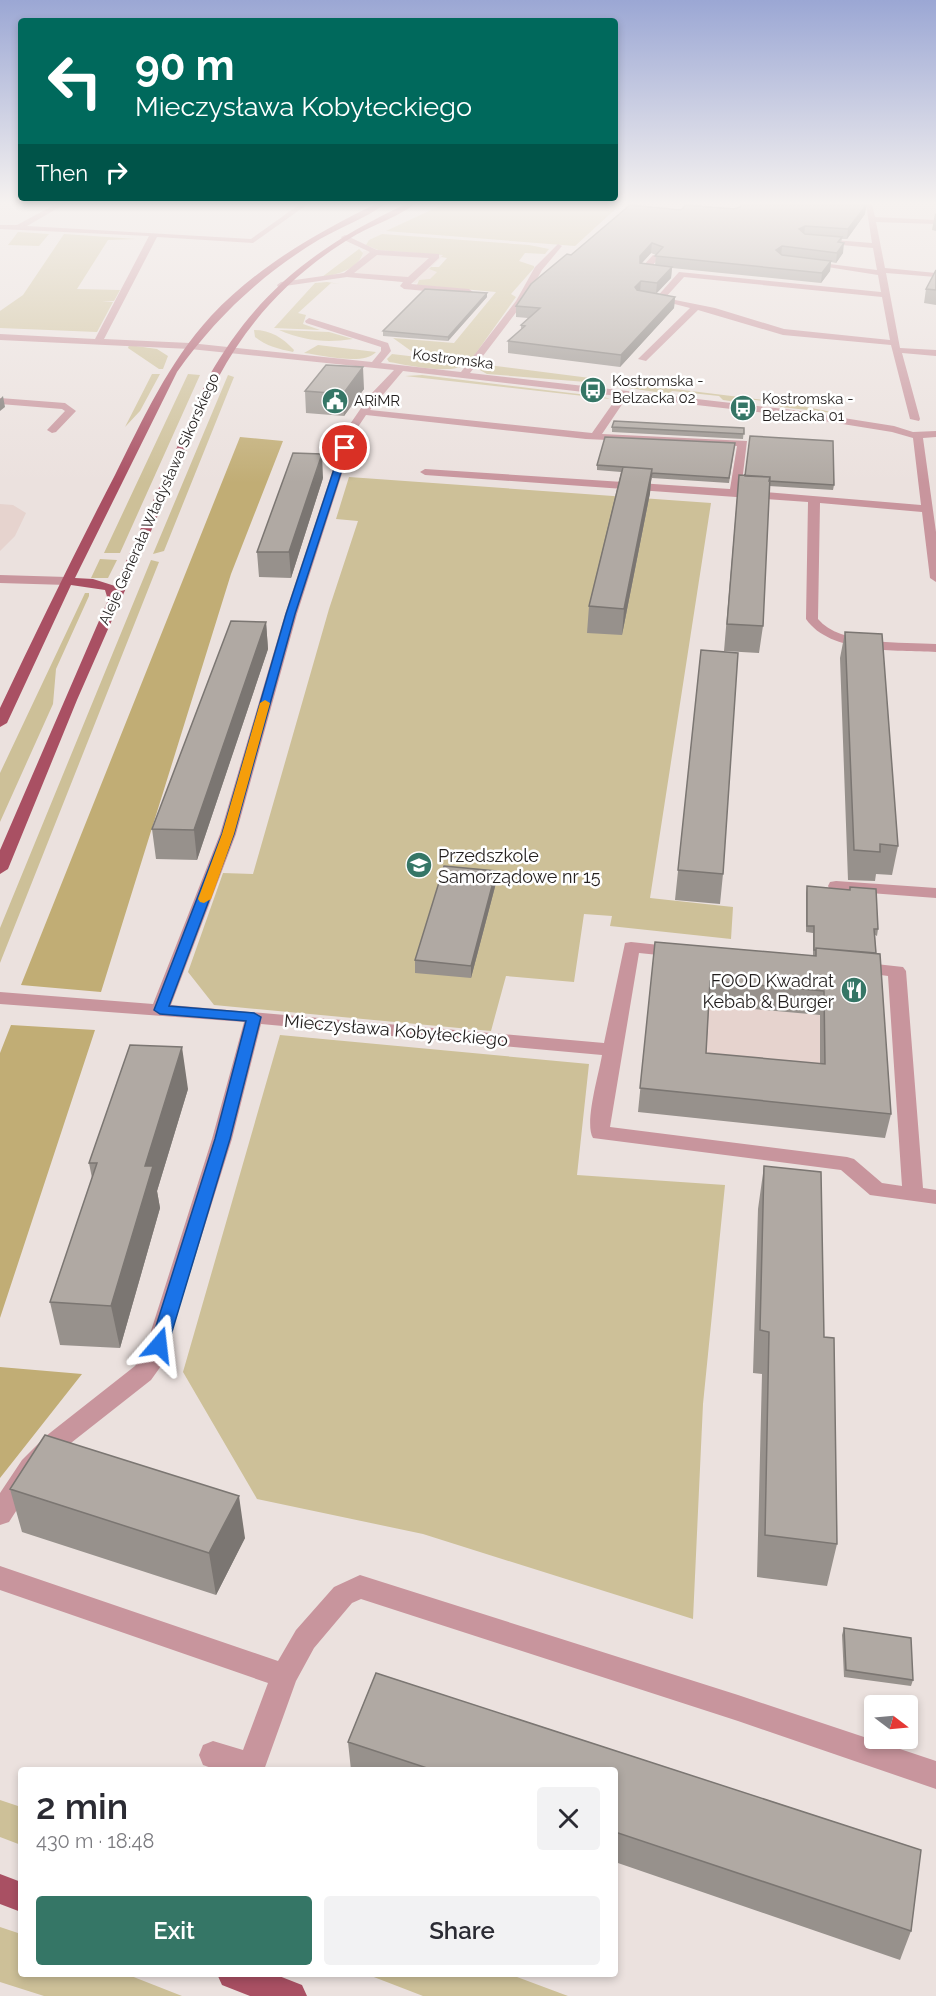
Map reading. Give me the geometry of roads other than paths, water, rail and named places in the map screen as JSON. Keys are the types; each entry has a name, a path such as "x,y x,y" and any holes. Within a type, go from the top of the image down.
{"main road":[{"path":"0,723 67,581 172,372 210,321 234,297"},
{"name":"Aleje Generała Władysława Sikorskiego","path":"0,869 114,599 213,378 228,350 271,297"},
{"path":"67,581 103,585 110,588 114,599"},
{"path":"0,1889 18,1896"},
{"path":"241,1977 291,1996"}],"street":[{"path":"99,340 121,297"},
{"path":"464,375 523,297"},
{"path":"657,297 655,299 696,307 783,332 936,353"},
{"path":"885,297 896,347 929,424"},
{"path":"643,358 673,332 696,307"},
{"path":"309,321 385,345 386,351 374,365"},
{"name":"Kostromska","path":"0,337 190,346 895,425"},
{"path":"160,1010 228,834 291,614 351,430 363,412 401,368"},
{"path":"595,436 624,394"},
{"path":"0,401 65,406 71,411 52,430"},
{"path":"363,412 595,436 743,443 735,493"},
{"path":"895,425 929,424"},
{"path":"929,424 918,436 936,578"},
{"path":"895,425 918,436"},
{"path":"922,469 935,470"},
{"path":"425,472 735,493 927,509"},
{"path":"814,500 812,618 818,627 828,634 845,639 936,648"},
{"path":"0,579 67,581"},
{"path":"836,886 936,894"},
{"path":"694,953 631,947 600,1119 600,1133 847,1164 877,1190 936,1197"},
{"path":"839,966 897,971 913,1194"},
{"name":"Mieczysława Kobyłeckiego","path":"0,998 254,1017 612,1050"},
{"path":"0,1514 31,1467 54,1443 143,1373 153,1360 222,1139 254,1017"},
{"path":"0,1578 284,1676"},
{"path":"251,1767 284,1676 305,1639 343,1595 360,1587 738,1708 936,1775"},
{"path":"213,1755 245,1767"}],"place":[{"name":"Kostromska - Belzacka 02","path":"593,390"},
{"name":"ARiMR","path":"335,401"},
{"name":"Kostromska - Belzacka 01","path":"743,408"},
{"name":"Przedszkole Samorządowe nr 15","path":"419,865"},
{"name":"FOOD Kwadrat Kebab & Burger","path":"854,990"}]}
